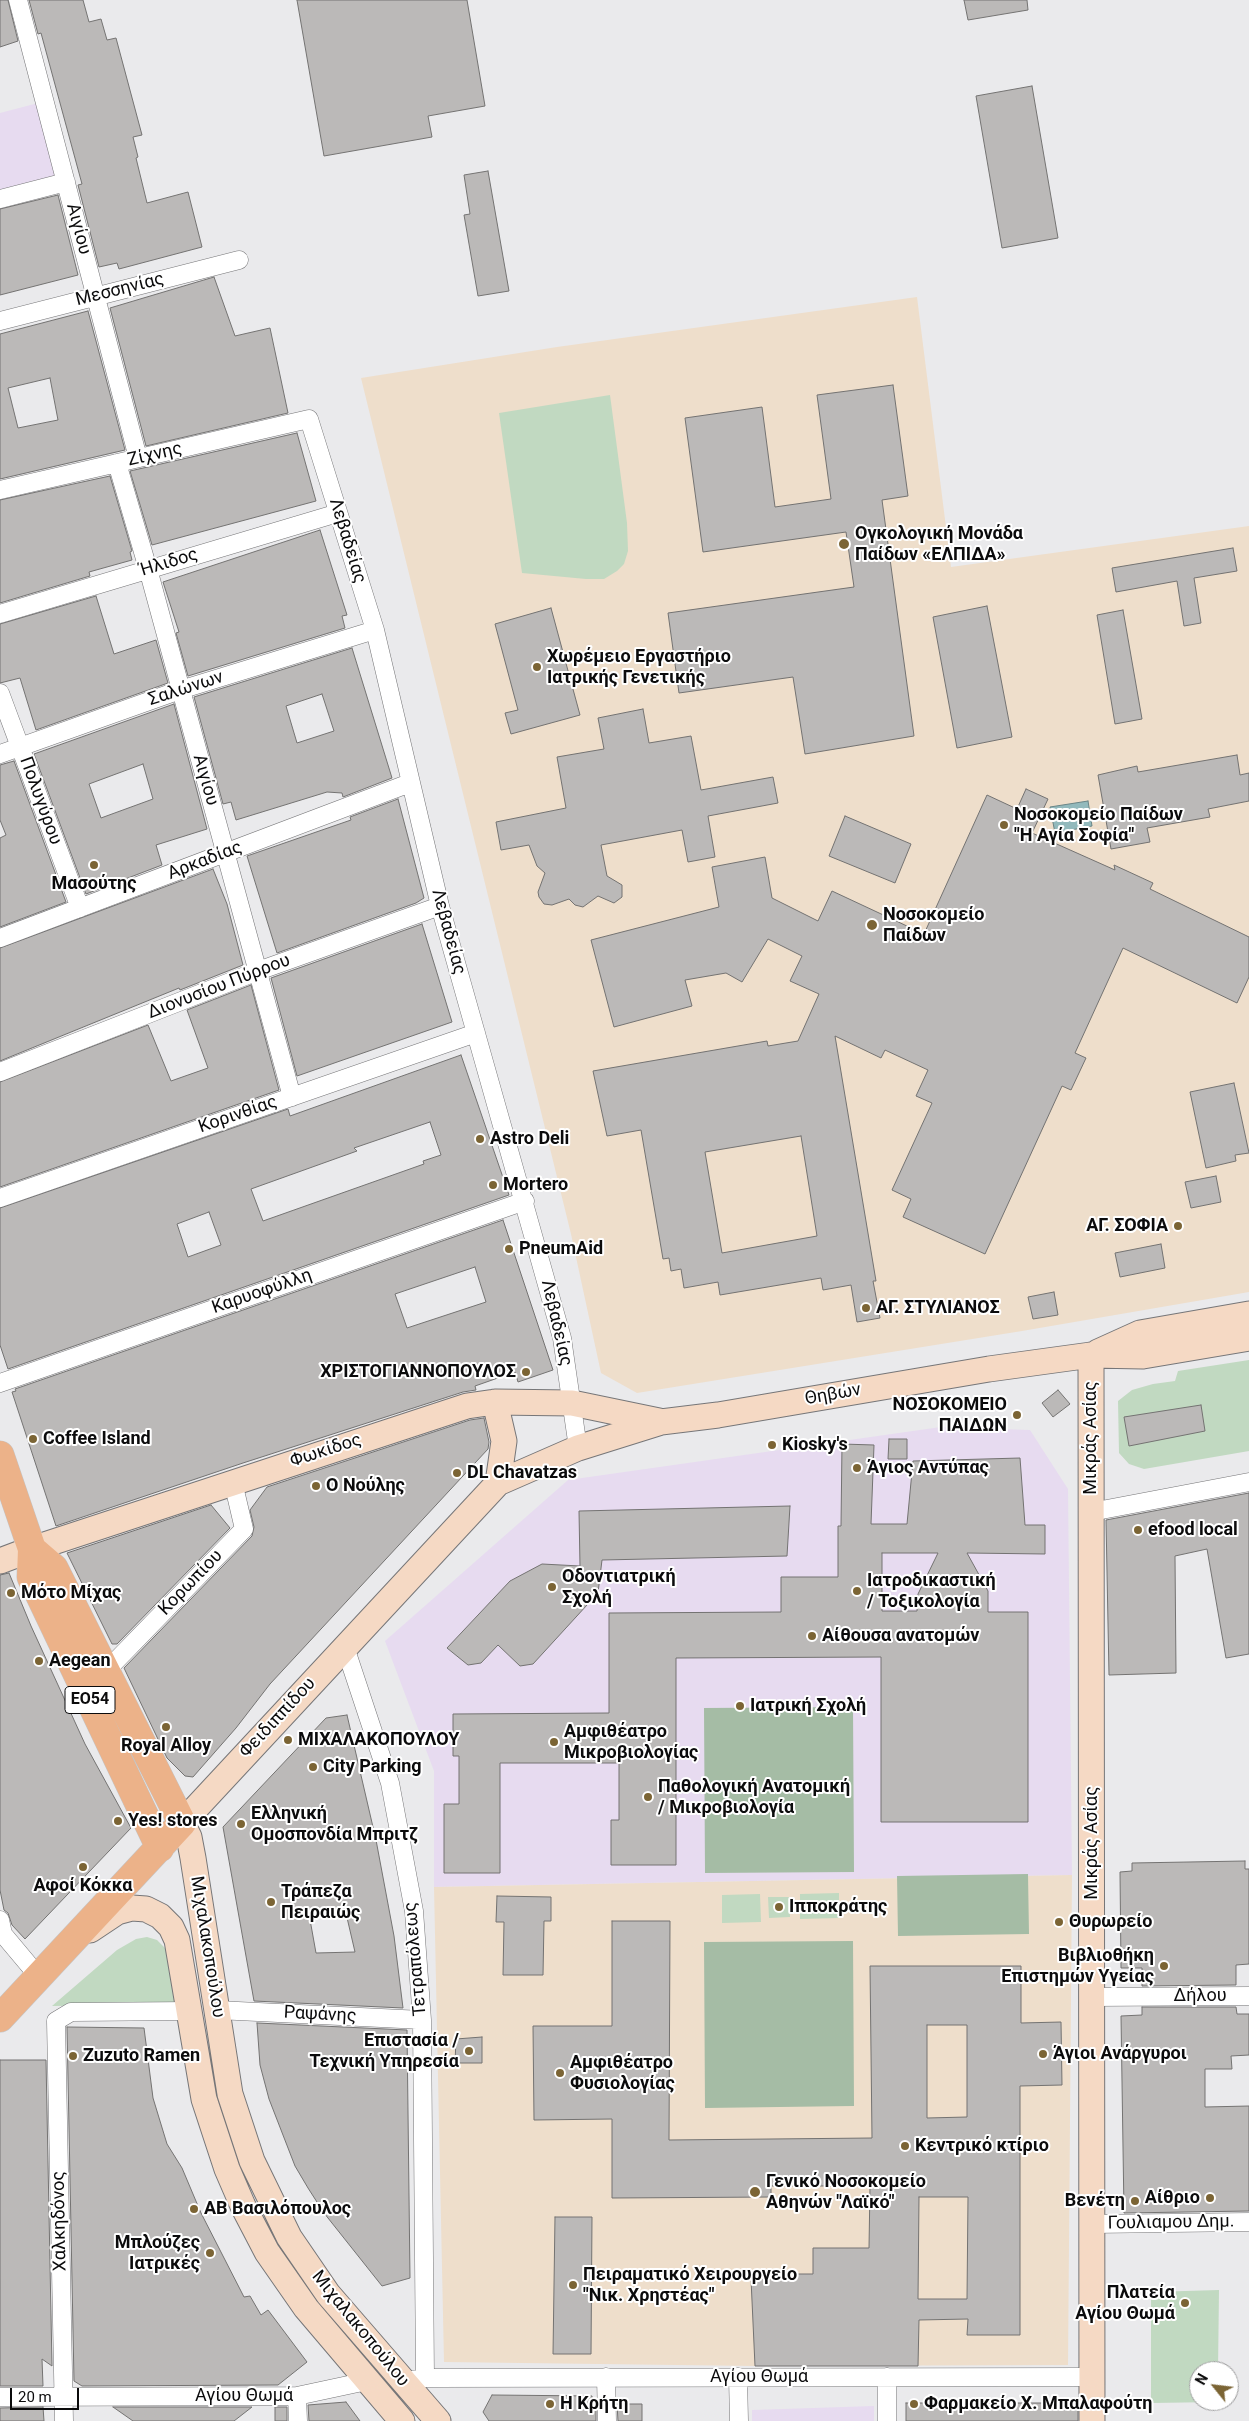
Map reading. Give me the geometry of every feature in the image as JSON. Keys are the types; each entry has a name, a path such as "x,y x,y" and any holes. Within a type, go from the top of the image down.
{"main road":[{"name":"ΕΟ54","path":"0,1455 32,1549 31,1577 160,1848"},
{"name":"Μιχαλακοπούλου","path":"32,1549 54,1568 182,1823"},
{"name":"Φειδιππίδου","path":"0,2018 182,1823"}],"street":[{"name":"Αιγίου","path":"18,0 138,458"},
{"path":"0,199 66,182"},
{"name":"Μεσσηνίας","path":"0,321 239,260"},
{"name":"Ζίχνης","path":"0,490 309,419"},
{"name":"Λεβαδείας","path":"309,419 374,630 440,906 525,1201 562,1338 578,1448"},
{"name":"Αιγίου","path":"117,463 292,1097"},
{"name":"Ήλιδος","path":"0,614 338,513"},
{"name":"Σαλώνων","path":"0,754 180,690 374,630"},
{"name":"Πολυγύρου","path":"0,693 80,908"},
{"name":"Αρκαδίας","path":"0,938 410,783"},
{"name":"Διονυσίου Πύρρου","path":"0,1072 258,971 440,906"},
{"name":"Κορινθίας","path":"0,1198 476,1033"},
{"name":"Καρυοφύλλη","path":"0,1383 525,1201"},
{"name":"Θηβών","path":"1091,1355 1140,1333 1249,1314"},
{"name":"Θηβών","path":"578,1448 661,1422 1091,1355 1143,1356 1249,1338"},
{"name":"Μικράς Ασίας","path":"1091,1355 1092,2421"},
{"path":"495,1402 504,1441 498,1483"},
{"name":"Φωκίδος","path":"0,1561 439,1414 495,1402 572,1403 661,1422"},
{"name":"Φειδιππίδου","path":"182,1823 498,1483 578,1448"},
{"name":"Κορωπίου","path":"106,1671 244,1529 233,1482"},
{"path":"1091,1512 1249,1482"},
{"name":"Τετραπόλεως","path":"345,1647 390,1783 414,1911 422,2020 414,2380"},
{"name":"Μιχαλακοπούλου","path":"182,1823 189,1837 193,1858 230,2094 252,2161 289,2237 328,2294 414,2380 438,2421"},
{"name":"Μιχαλακοπούλου","path":"68,1947 117,1912 132,1908 146,1909 160,1916 171,1927 177,1940 191,2011 204,2099 228,2169 244,2206 267,2252 306,2308 402,2421"},
{"path":"0,1920 3,1934 39,1977"},
{"name":"Δήλου","path":"1092,1997 1249,1996"},
{"name":"Ραψάνης","path":"217,2010 422,2020"},
{"name":"Χαλκηδόνος","path":"64,2421 56,2021 71,2012 191,2011"},
{"name":"Γουλιαμου Δημ.","path":"1092,2224 1249,2222"},
{"path":"606,2377 607,2421"},
{"name":"Αγίου Θωμά","path":"414,2380 606,2377 1092,2377"},
{"path":"738,2377 739,2421"},
{"path":"887,2377 887,2421"},
{"name":"Αγίου Θωμά","path":"0,2397 297,2396 367,2381"},
{"path":"297,2396 298,2421"}],"shaded area":[{"path":"42,102 61,176 0,192 0,113"},
{"name":"Νοσοκομείο Παίδων","path":"917,297 951,567 1249,526 1249,1292 1022,1331 637,1393 601,1373 571,1234 361,378 557,347"},
{"name":"Ιατρική Σχολή","path":"941,1427 1030,1430 1068,1489 1072,1875 434,1887 434,1771 385,1641 568,1480"},
{"name":"Γενικό Νοσοκομείο Αθηνών \"Λαϊκό\"","path":"1072,1875 1068,2365 755,2366 444,2362 434,1887"},
{"path":"874,2406 874,2421 752,2421 752,2410"}],"green space":[{"path":"610,395 627,523 628,551 624,564 604,579 522,573 499,413"},
{"path":"1249,1360 1249,1451 1144,1469 1129,1464 1119,1453 1118,1401 1132,1390 1153,1384 1175,1381 1178,1371"},
{"path":"853,1707 854,1872 705,1873 704,1708"},
{"path":"1028,1874 1029,1934 898,1936 897,1876"},
{"path":"839,1893 839,1918 800,1919 800,1894"},
{"path":"760,1894 761,1922 722,1923 722,1895"},
{"path":"768,1897 789,1897 790,1917 769,1918"},
{"path":"147,1937 157,1940 166,1949 172,1962 180,2004 52,2006 117,1950 136,1939"},
{"path":"853,1941 854,2106 705,2108 704,1942"},
{"path":"1219,2290 1218,2361 1189,2361 1189,2402 1151,2403 1151,2292"}],"water":[{"path":"1088,801 1092,826 1055,833 1050,807"}],"building":[{"path":"0,0 8,0 18,41 0,47"},
{"path":"29,0 83,0 89,22 101,19 107,40 116,38 142,135 133,137 147,203 188,192 202,247 119,269 117,263 99,267 78,185 82,184 41,33 38,34"},
{"path":"297,0 467,0 485,106 428,116 432,137 324,156"},
{"path":"964,0 1027,0 1028,10 968,20"},
{"path":"1032,86 1058,238 1002,248 976,96"},
{"path":"488,171 509,291 478,296 464,215 470,214 464,175"},
{"path":"58,195 78,275 0,295 0,209"},
{"path":"214,277 235,336 270,328 288,413 146,446 110,308"},
{"path":"88,311 125,450 0,479 0,334","holes":["50,378 58,420 18,428 8,388"]},
{"path":"893,385 908,496 882,500 914,736 805,754 793,677 679,693 668,613 854,587 846,532 703,552 685,418 762,407 775,507 831,499 817,395"},
{"path":"297,433 316,501 152,545 130,471"},
{"path":"110,476 132,551 130,552 132,560 89,572 90,576 0,603 0,500"},
{"path":"320,530 347,615 342,616 345,628 188,676 176,633 179,632 163,582"},
{"path":"1233,548 1237,571 1194,578 1201,623 1184,626 1177,581 1116,592 1112,568"},
{"path":"96,596 114,654 156,640 168,683 36,730 20,678 0,683 0,624"},
{"path":"987,606 1012,737 957,748 933,617"},
{"name":"Χωρέμειο Εργαστήριο Ιατρικής Γενετικής","path":"551,608 580,715 511,734 505,713 518,710 495,624"},
{"path":"1123,610 1142,719 1115,724 1097,615"},
{"path":"352,648 392,778 343,797 342,793 327,792 236,820 231,802 223,804 194,697","holes":["322,694 334,731 297,743 286,706"]},
{"path":"174,704 207,829 156,845 162,865 86,894 34,754","holes":["143,764 153,799 101,818 89,784"]},
{"path":"643,709 649,743 691,736 701,790 773,777 778,803 708,816 715,857 688,862 682,830 601,845 607,876 622,885 622,897 614,903 598,896 583,907 575,905 569,899 552,905 544,904 538,892 545,873 537,866 529,845 501,850 496,822 566,808 557,757 604,749 598,718"},
{"path":"1237,755 1240,775 1249,773 1249,801 1208,809 1210,817 1147,828 1150,842 1111,849 1098,775 1137,766 1138,772"},
{"path":"14,761 66,902 0,927 0,838 6,835 0,820 0,765"},
{"path":"1026,789 1048,799 1032,833 1115,870 1114,865 1153,883 1150,889 1249,937 1249,977 1237,1003 1123,948 1075,1053 1086,1058 1071,1090 1062,1086 985,1254 903,1217 911,1199 892,1190 932,1103 916,1096 928,1070 885,1050 881,1058 835,1036 876,1281 873,1281 880,1318 857,1322 851,1285 823,1290 821,1278 720,1295 718,1282 684,1288 681,1269 671,1271 669,1258 663,1259 641,1130 607,1136 593,1071 767,1041 768,1046 798,1041 819,994 790,981 802,956 768,939 742,982 726,973 685,980 692,1006 614,1027 591,940 719,907 712,867 765,857 772,898 818,921 832,891 924,934 987,795 1017,809","holes":["801,1136 817,1236 722,1253 705,1152"]},
{"path":"398,799 424,898 416,903 277,953 247,856 351,820 350,817"},
{"path":"845,816 911,844 895,883 829,856"},
{"path":"213,869 227,904 243,965 180,990 179,988 0,1061 0,948"},
{"path":"422,924 452,1022 297,1076 271,978"},
{"path":"251,985 279,1090 0,1187 0,1082 148,1025 171,1081 208,1068 187,1010"},
{"path":"461,1055 509,1195 8,1369 0,1345 0,1208 288,1109 290,1116","holes":["430,1122 441,1155 423,1161 424,1164 263,1221 251,1189 357,1151 354,1148","209,1212 221,1245 188,1257 177,1224"]},
{"path":"1234,1083 1249,1153 1235,1155 1236,1161 1206,1168 1190,1092"},
{"path":"1216,1176 1221,1202 1191,1208 1185,1182"},
{"path":"503,1220 553,1370 518,1382 515,1372 475,1386 476,1390 463,1392 243,1463 56,1526 12,1392 16,1391 15,1389","holes":["475,1267 486,1302 407,1328 395,1294"]},
{"path":"1161,1244 1165,1268 1120,1277 1115,1253"},
{"path":"1054,1292 1058,1315 1033,1319 1028,1297"},
{"path":"1058,1390 1070,1404 1053,1417 1042,1403"},
{"path":"1201,1405 1205,1431 1129,1446 1124,1417"},
{"path":"484,1418 489,1442 488,1449 270,1684 236,1728 193,1777 185,1776 167,1758 124,1668 252,1536 254,1527 250,1510 267,1487 470,1420"},
{"path":"889,1439 907,1439 907,1459 888,1459"},
{"name":"Ιατρική Σχολή","path":"842,1444 874,1445 871,1524 907,1524 913,1461 1020,1458 1025,1525 1045,1525 1045,1554 967,1553 988,1591 988,1612 1028,1612 1028,1822 881,1822 881,1657 676,1658 676,1865 611,1865 611,1820 619,1820 619,1763 500,1763 500,1873 444,1873 444,1804 459,1804 459,1756 453,1756 453,1714 609,1713 609,1613 781,1612 781,1577 838,1577 838,1526 841,1526","holes":["882,1553 938,1553 918,1594 917,1611 882,1611"]},
{"path":"1249,1493 1249,1654 1226,1658 1207,1549 1175,1556 1176,1673 1109,1675 1106,1520"},
{"path":"211,1505 230,1528 117,1644 112,1644 67,1553"},
{"name":"Οδοντιατρική Σχολή","path":"790,1506 787,1556 602,1560 598,1593 533,1664 520,1666 498,1645 481,1663 468,1665 447,1648 510,1581 542,1564 580,1566 579,1511"},
{"path":"9,1573 85,1744 131,1828 25,1939 12,1925 8,1913 4,1910 0,1890 0,1575"},
{"path":"347,1715 376,1840 394,1936 403,2008 254,2001 223,1827 326,1718","holes":["345,1909 355,1952 316,1953 309,1914"]},
{"path":"1245,1861 1245,1869 1249,1869 1249,1964 1236,1965 1236,1985 1142,1986 1142,1968 1121,1968 1120,1872 1132,1871 1132,1863"},
{"path":"497,1896 551,1897 551,1921 544,1921 543,1975 503,1975 504,1922 496,1922"},
{"name":"Κεντρικό κτίριο","path":"612,1921 670,1921 669,2140 872,2138 870,1966 1021,1966 1021,2023 1061,2022 1062,2085 1020,2086 1020,2335 967,2335 968,2319 919,2320 918,2366 755,2366 751,2279 796,2279 796,2274 813,2274 813,2248 869,2248 870,2186 771,2186 771,2197 612,2198 612,2119 534,2120 533,2026 612,2026","holes":["927,2025 967,2025 967,2117 927,2118","919,2197 968,2197 967,2299 918,2299"]},
{"path":"1142,2007 1236,2007 1237,2014 1249,2014 1249,2055 1231,2056 1232,2069 1205,2069 1205,2107 1249,2106 1249,2211 1124,2213 1121,2016 1142,2015"},
{"path":"257,2023 407,2030 410,2278 382,2286 324,2213 308,2188 295,2166 269,2099 260,2065"},
{"path":"67,2027 144,2028 153,2098 167,2144 182,2168 201,2213 244,2297 250,2296 261,2315 268,2310 307,2362 278,2385 82,2386 74,2381"},
{"name":"Επιστασία / Τεχνική Υπηρεσία","path":"482,2037 482,2063 455,2063 456,2039"},
{"path":"0,2060 46,2060 52,2366 42,2359 43,2386 0,2386"},
{"name":"Πειραματικό Χειρουργείο \"Νικ. Χρηστέας\"","path":"555,2217 592,2217 591,2354 553,2354"},
{"path":"492,2395 592,2396 592,2404 596,2404 596,2421 489,2421 483,2412"},
{"path":"346,2402 360,2421 309,2421 308,2405"},
{"path":"906,2403 1078,2403 1078,2421 906,2421"},
{"path":"617,2404 642,2404 642,2421 618,2421"},
{"path":"43,2407 44,2421 0,2421 0,2408"},
{"path":"113,2407 252,2407 234,2421 133,2421"},
{"path":"275,2407 287,2407 287,2421 275,2421"}],"place":[{"name":"Ογκολογική Μονάδα Παίδων «ΕΛΠΙΔΑ»","path":"844,544"},
{"name":"Χωρέμειο Εργαστήριο Ιατρικής Γενετικής","path":"537,667"},
{"name":"Νοσοκομείο Παίδων \"Η Αγία Σοφία\"","path":"1004,825"},
{"name":"Μασούτης","path":"94,865"},
{"name":"Νοσοκομείο Παίδων","path":"872,925"},
{"name":"Astro Deli","path":"480,1139"},
{"name":"Mortero","path":"493,1185"},
{"name":"ΑΓ. ΣΟΦΙΑ","path":"1178,1226"},
{"name":"PneumAid","path":"509,1249"},
{"name":"ΑΓ. ΣΤΥΛΙΑΝΟΣ","path":"866,1308"},
{"name":"ΧΡΙΣΤΟΓΙΑΝΝΟΠΟΥΛΟΣ","path":"526,1372"},
{"name":"ΝΟΣΟΚΟΜΕΙΟ ΠΑΙΔΩΝ","path":"1017,1415"},
{"name":"Coffee Island","path":"33,1439"},
{"name":"Kiosky's","path":"772,1445"},
{"name":"Άγιος Αντύπας","path":"857,1468"},
{"name":"DL Chavatzas","path":"457,1473"},
{"name":"Ο Νούλης","path":"316,1486"},
{"name":"efood local","path":"1138,1530"},
{"name":"Οδοντιατρική Σχολή","path":"552,1587"},
{"name":"Ιατροδικαστική / Τοξικολογία","path":"857,1591"},
{"name":"Μότο Μίχας","path":"11,1593"},
{"name":"Αίθουσα ανατομών","path":"812,1636"},
{"name":"Aegean","path":"39,1661"},
{"name":"Ιατρική Σχολή","path":"740,1706"},
{"name":"Royal Alloy","path":"166,1727"},
{"name":"ΜΙΧΑΛΑΚΟΠΟΥΛΟΥ","path":"288,1740"},
{"name":"Αμφιθέατρο Μικροβιολογίας","path":"554,1742"},
{"name":"City Parking","path":"313,1767"},
{"name":"Παθολογική Ανατομική / Μικροβιολογία","path":"648,1797"},
{"name":"Yes! stores","path":"118,1821"},
{"name":"Ελληνική Ομοσπονδία Μπριτζ","path":"241,1824"},
{"name":"Αφοί Κόκκα","path":"83,1867"},
{"name":"Τράπεζα Πειραιώς","path":"271,1902"},
{"name":"Ιπποκράτης","path":"779,1907"},
{"name":"Θυρωρείο","path":"1059,1922"},
{"name":"Βιβλιοθήκη Επιστημών Υγείας","path":"1164,1966"},
{"name":"Επιστασία / Τεχνική Υπηρεσία","path":"469,2051"},
{"name":"Άγιοι Ανάργυροι","path":"1043,2054"},
{"name":"Zuzuto Ramen","path":"73,2056"},
{"name":"Αμφιθέατρο Φυσιολογίας","path":"560,2073"},
{"name":"Κεντρικό κτίριο","path":"905,2146"},
{"name":"Γενικό Νοσοκομείο Αθηνών \"Λαϊκό\"","path":"755,2192"},
{"name":"Αίθριο","path":"1210,2198"},
{"name":"Βενέτη","path":"1135,2201"},
{"name":"ΑΒ Βασιλόπουλος","path":"194,2209"},
{"name":"Μπλούζες Ιατρικές","path":"210,2253"},
{"name":"Πειραματικό Χειρουργείο \"Νικ. Χρηστέας\"","path":"573,2285"},
{"name":"Πλατεία Αγίου Θωμά","path":"1185,2303"},
{"name":"Η Κρήτη","path":"550,2404"},
{"name":"Φαρμακείο Χ. Μπαλαφούτη","path":"914,2404"}]}
